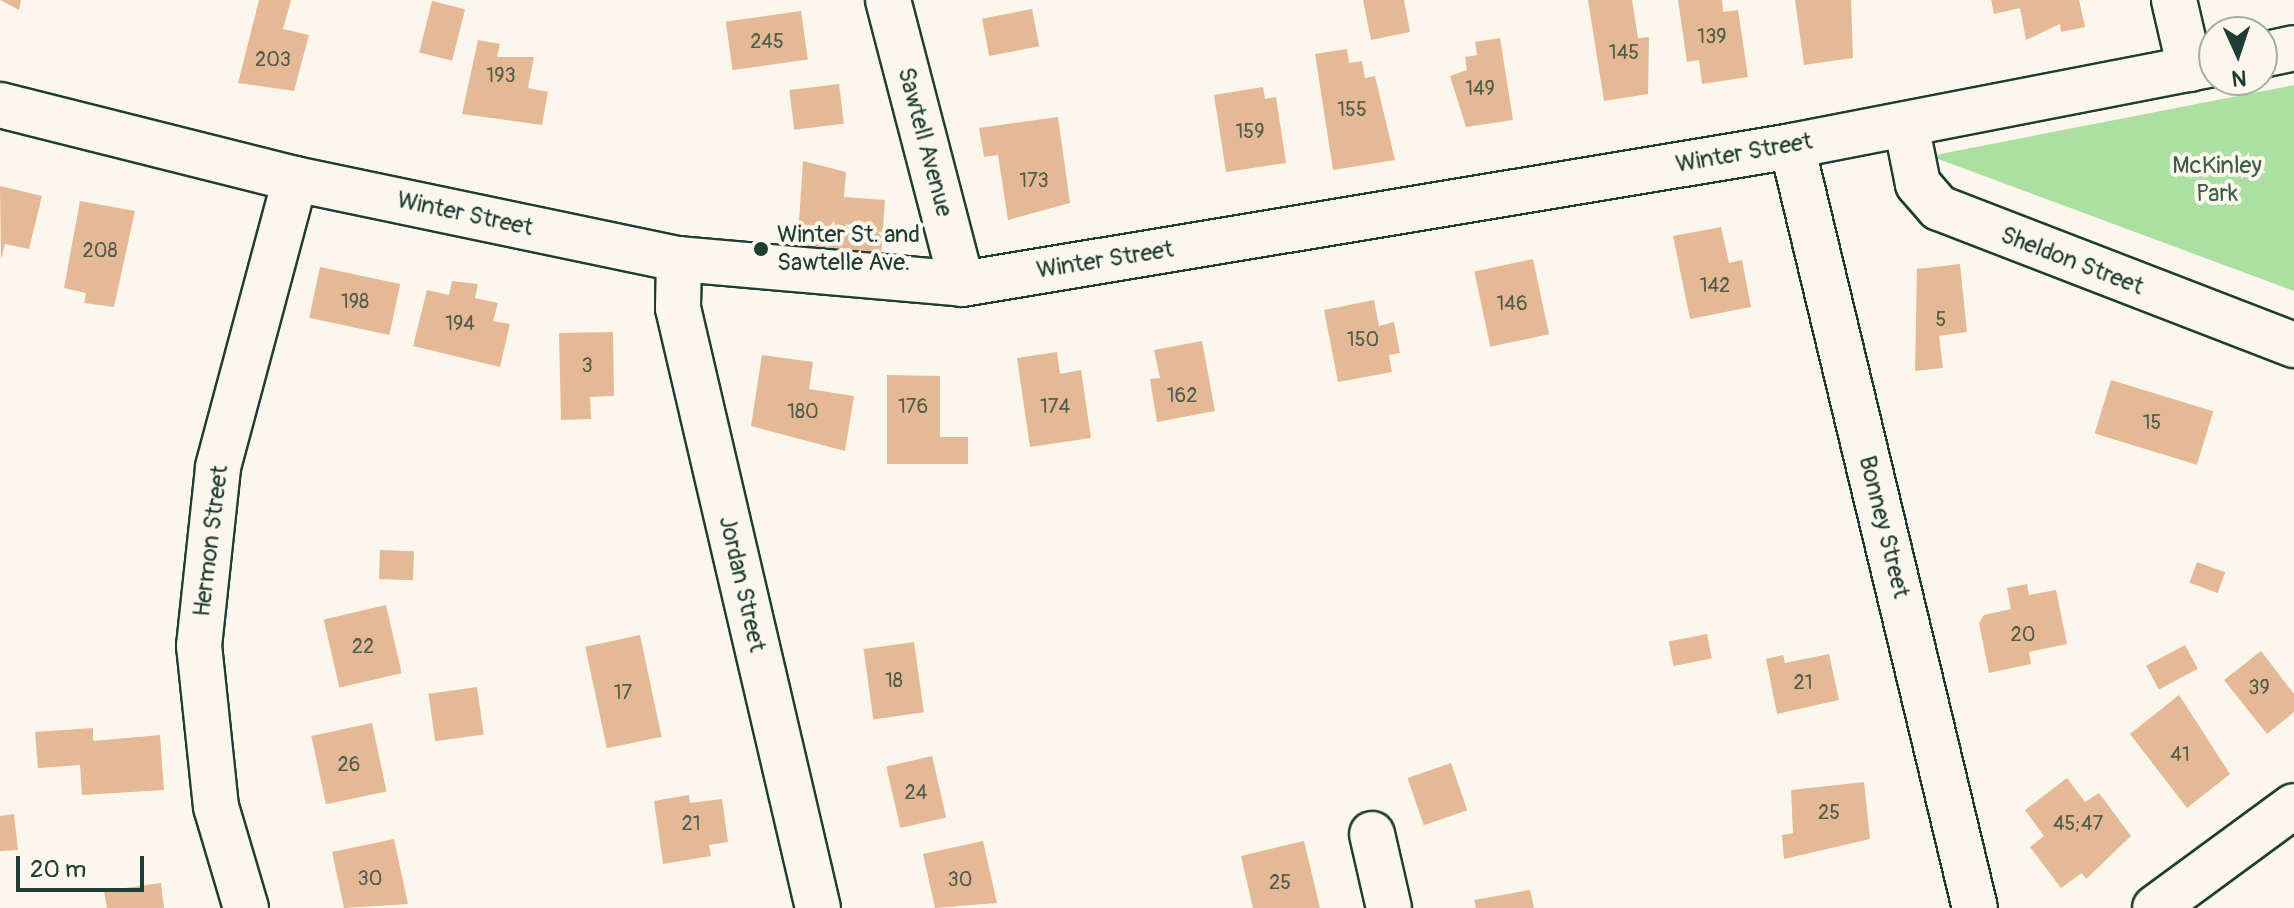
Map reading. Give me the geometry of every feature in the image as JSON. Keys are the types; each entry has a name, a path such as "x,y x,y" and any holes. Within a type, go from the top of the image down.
{"street":[{"name":"Sawtell Avenue","path":"888,0 962,284"},
{"path":"2174,0 2198,57"},
{"name":"Winter Street","path":"0,105 295,179 679,259 962,284 1792,146 2198,67"},
{"name":"Sheldon Street","path":"1906,124 1918,184 1939,208 2294,345"},
{"name":"Bonney Street","path":"1792,146 1975,908"},
{"name":"Hermon Street","path":"246,908 216,807 199,646 218,467 295,179"},
{"name":"Jordan Street","path":"679,259 678,308 818,908"},
{"path":"2155,908 2294,806"},
{"path":"1372,834 1389,908"}],"green space":[{"name":"McKinley Park","path":"2294,85 2294,291 1930,156 2238,96 2278,96 2278,88"}],"building":[{"path":"0,0 21,0 19,10"},
{"path":"259,0 291,0 283,29 309,35 294,91 238,83"},
{"path":"1363,0 1404,0 1410,32 1371,40"},
{"path":"1588,0 1632,0 1638,38 1649,37 1648,94 1604,101"},
{"path":"1678,0 1722,0 1723,12 1738,10 1748,77 1702,84 1699,60 1687,62"},
{"path":"1795,0 1851,0 1853,58 1804,65"},
{"path":"1991,0 2079,0 2085,27 2061,32 2060,24 2026,40 2020,8 1994,14"},
{"path":"432,1 465,9 452,61 419,52"},
{"path":"1032,9 1039,46 989,56 982,19"},
{"path":"801,11 808,60 733,70 726,22"},
{"path":"1500,38 1513,120 1466,127 1450,76 1467,70 1465,57 1477,55 1475,42"},
{"path":"478,40 500,44 497,57 534,57 528,88 548,92 542,125 462,114"},
{"path":"1347,49 1349,63 1362,61 1365,78 1375,76 1395,160 1333,170 1315,54"},
{"path":"839,84 844,124 794,130 789,90"},
{"path":"1263,87 1265,99 1276,97 1286,163 1226,172 1214,95"},
{"path":"1058,117 1070,203 1008,220 998,155 984,157 979,128"},
{"path":"803,161 846,172 844,197 885,200 881,257 797,251"},
{"path":"0,186 42,196 29,249 5,244 1,259"},
{"path":"80,201 135,211 114,307 84,303 86,293 64,288"},
{"path":"1721,227 1729,263 1742,260 1751,307 1690,319 1673,236"},
{"path":"1533,259 1549,334 1490,347 1474,271"},
{"path":"1960,264 1967,332 1939,336 1943,368 1915,371 1917,269"},
{"path":"320,267 400,284 389,335 309,318"},
{"path":"452,281 478,284 475,298 498,303 493,321 510,324 500,367 413,346 427,290 449,295"},
{"path":"1374,300 1379,326 1394,322 1400,353 1389,355 1392,372 1338,382 1324,310"},
{"path":"613,332 614,396 590,397 591,419 561,420 559,333"},
{"path":"1202,341 1215,411 1157,422 1150,379 1160,378 1154,350"},
{"path":"1057,352 1060,374 1081,370 1091,438 1030,447 1017,358"},
{"path":"762,355 813,362 809,389 854,396 845,451 751,426"},
{"path":"887,375 940,376 940,437 968,437 968,464 887,464"},
{"path":"2111,380 2213,411 2197,465 2095,434"},
{"path":"380,550 414,551 413,580 379,579"},
{"path":"2197,562 2225,572 2218,593 2189,583"},
{"path":"2027,584 2029,595 2056,590 2067,644 2029,652 2031,664 1989,673 1979,623 1984,615 2011,609 2007,588"},
{"path":"386,605 402,673 339,688 324,619"},
{"path":"1707,634 1712,659 1673,666 1669,641"},
{"path":"640,635 662,737 607,748 585,647"},
{"path":"914,642 924,712 873,719 863,649"},
{"path":"2185,645 2198,669 2159,689 2146,666"},
{"path":"2261,651 2294,694 2294,712 2267,734 2224,680"},
{"path":"1829,654 1839,700 1777,714 1766,659 1783,655 1785,663"},
{"path":"477,687 484,735 435,741 428,694"},
{"path":"2179,695 2230,774 2187,808 2130,734"},
{"path":"372,723 387,791 326,804 311,736"},
{"path":"93,728 93,741 160,735 164,790 82,795 80,765 38,768 35,732"},
{"path":"932,756 946,817 900,828 886,767"},
{"path":"1451,763 1467,810 1424,825 1408,778"},
{"path":"2067,778 2085,802 2099,793 2131,836 2086,879 2082,873 2061,888 2030,847 2044,836 2025,810"},
{"path":"1864,782 1870,839 1784,859 1782,835 1793,833 1791,790"},
{"path":"689,795 690,803 722,799 728,842 709,845 711,856 663,864 654,801"},
{"path":"14,814 18,850 0,851 0,816"},
{"path":"394,839 408,904 344,908 332,852"},
{"path":"983,841 997,903 935,908 923,854"},
{"path":"1304,841 1320,908 1253,908 1241,856"},
{"path":"161,883 164,908 107,908 104,891"},
{"path":"1530,890 1534,908 1476,908 1474,900"}],"place":[{"name":"Winter St. and Sawtelle Ave.","path":"761,249"}]}
